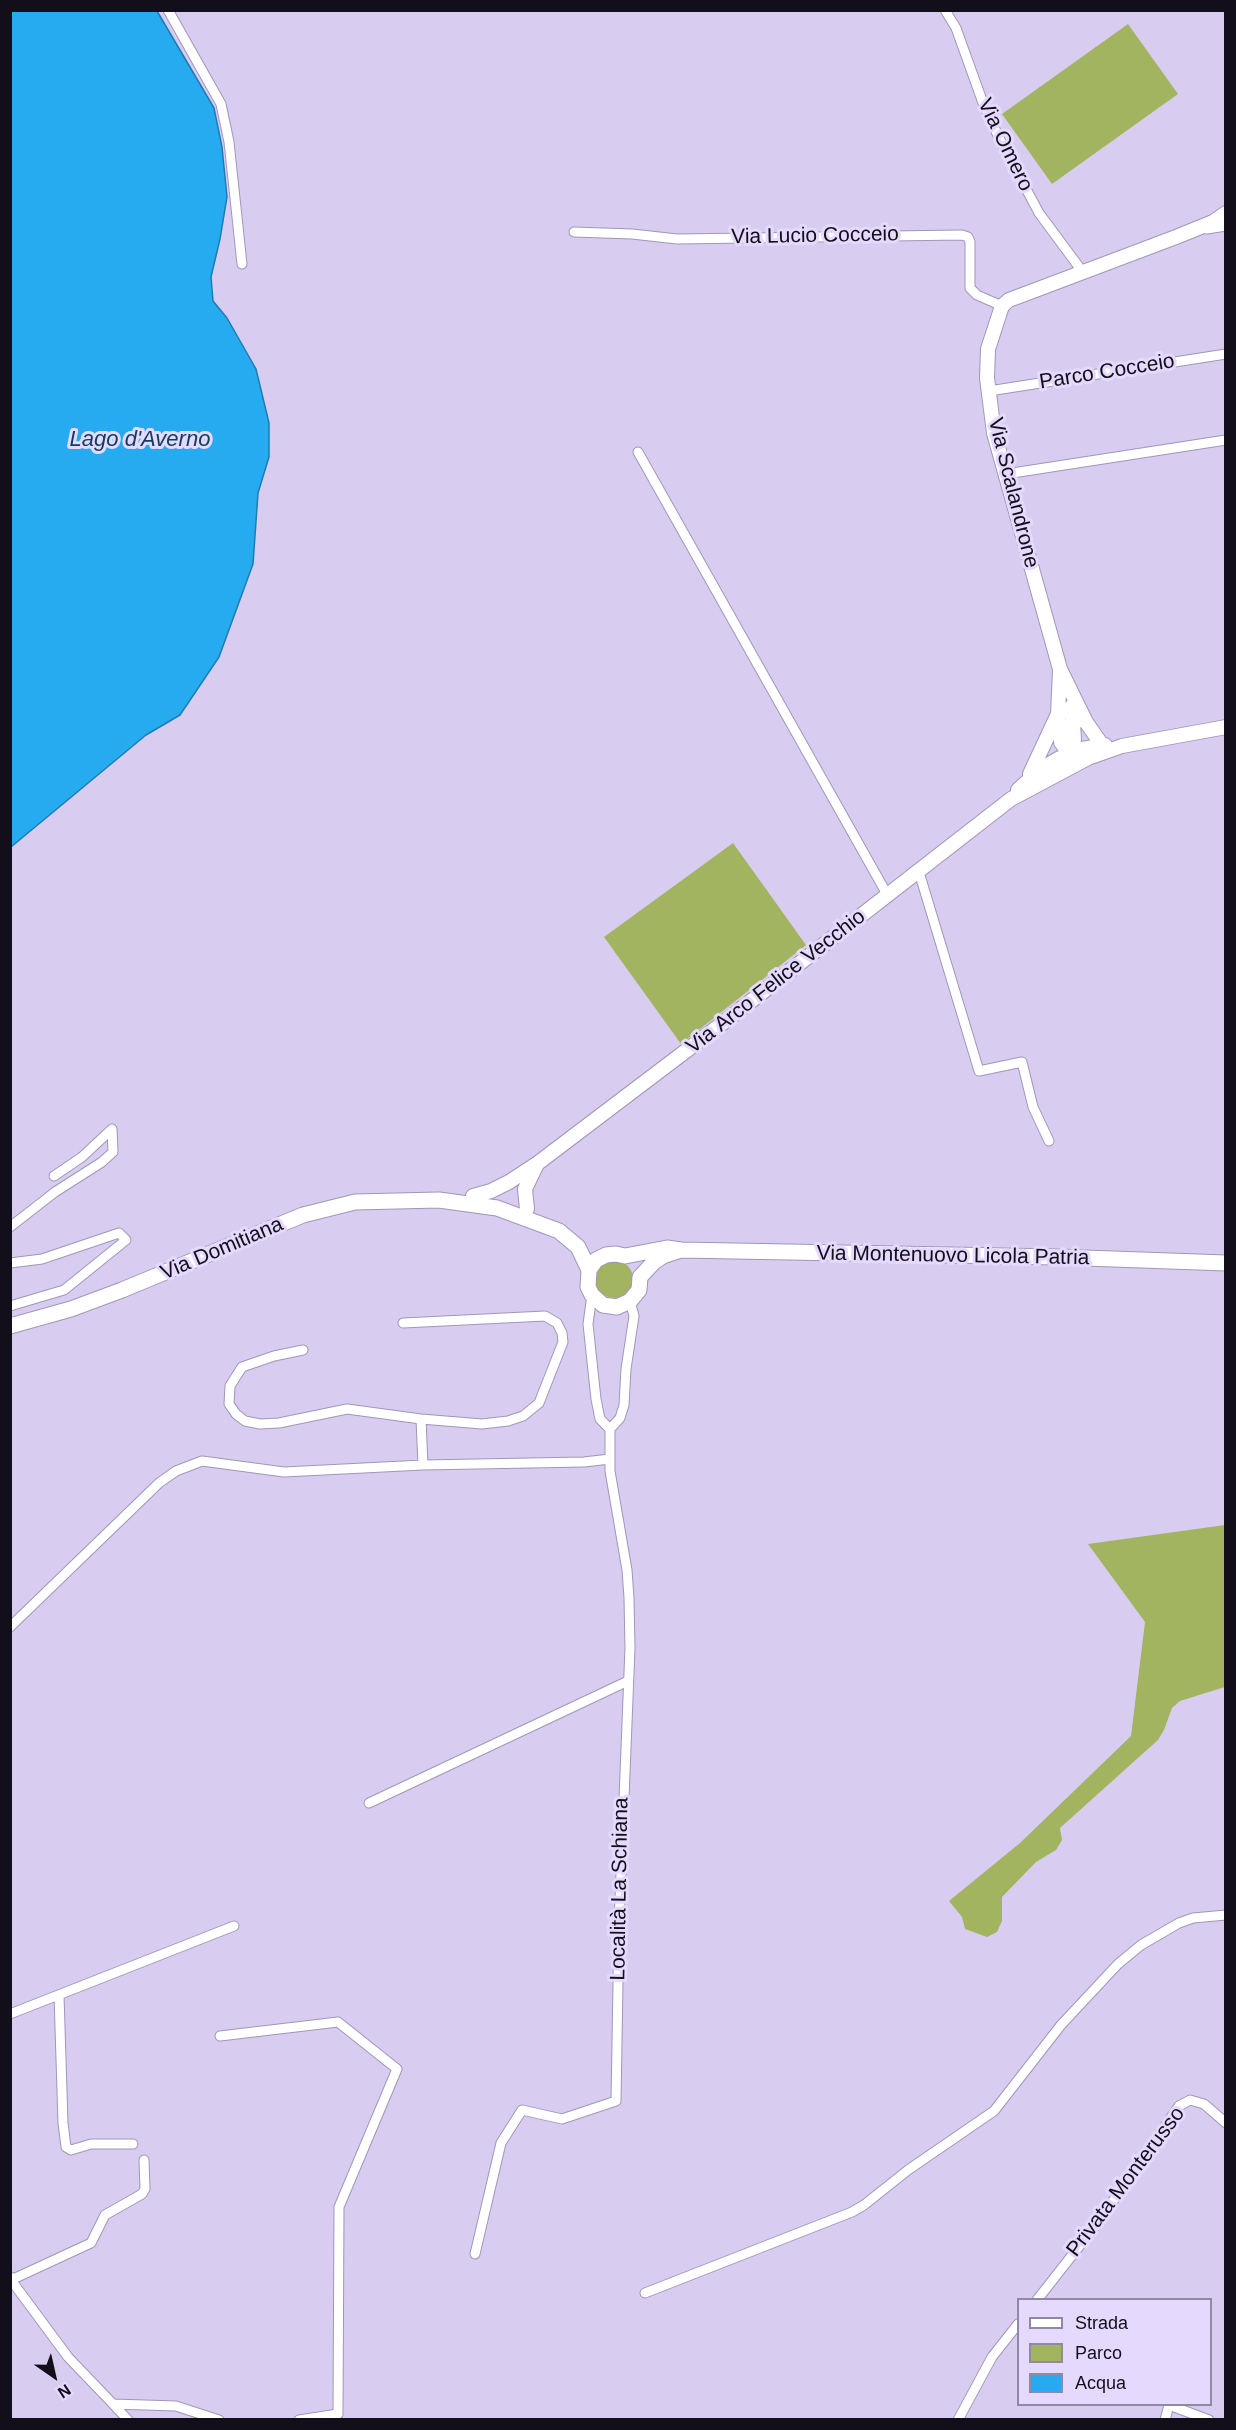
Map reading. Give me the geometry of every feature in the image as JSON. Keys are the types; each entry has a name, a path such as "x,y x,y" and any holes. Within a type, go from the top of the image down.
{"main road":[{"name":"Via Domitiana","path":"439,1200 473,1196 548,1226 564,1235 578,1247 589,1270"},
{"name":"Via Domitiana","path":"10,1326 70,1310 303,1215 355,1202 439,1200 527,1209 556,1222 606,1255"},
{"name":"Via Montenuovo Licola Patria","path":"606,1255 625,1256 660,1249 1057,1257 1226,1263"},
{"name":"Via Montenuovo Licola Patria","path":"630,1301 639,1290 640,1277 654,1262 663,1256 681,1251"},
{"path":"606,1255 596,1260 589,1270 588,1287 592,1295 603,1305 617,1307 630,1301"},
{"path":"625,1256 635,1264 640,1277"}],"street":[{"path":"168,10 181,36 207,75 221,104 229,142 242,264"},
{"name":"Via Omero","path":"945,10 956,28 983,103 1009,157 1039,213 1082,271"},
{"path":"1002,306 1017,296 1213,222 1226,213"},
{"path":"1189,231 1226,226"},
{"name":"Via Lucio Cocceio","path":"574,232 632,234 677,239 962,235 968,237 970,242 970,288 977,295 1002,306"},
{"name":"Via Scalandrone","path":"1002,306 988,349 989,391 994,433 1060,669"},
{"name":"Parco Cocceio","path":"989,391 1226,354"},
{"path":"1006,474 1226,440"},
{"path":"638,452 888,896"},
{"path":"1060,669 1086,722 1102,746"},
{"path":"1060,669 1058,714 1061,741 1069,754 1088,758"},
{"path":"1047,778 1064,762 1074,740 1074,712 1069,690"},
{"path":"1011,799 1035,767 1058,714 1066,710 1074,712 1086,722"},
{"path":"1011,799 1088,758 1122,746 1226,727"},
{"path":"1023,784 1041,769 1069,754 1102,746 1122,746"},
{"name":"Via Arco Felice Vecchio","path":"473,1196 491,1191 509,1182 538,1163 888,896 1011,799"},
{"path":"919,872 979,1071 1022,1062 1033,1107 1049,1141"},
{"path":"10,1227 55,1192 102,1162 113,1152 112,1129 82,1157 54,1176"},
{"name":"Via Arco Felice Vecchio","path":"527,1209 525,1189 538,1163"},
{"path":"502,1207 501,1196 509,1182"},
{"path":"10,1263 42,1259 119,1233 126,1240 64,1290 10,1306"},
{"name":"Località La Schiana","path":"592,1295 588,1324 596,1399 600,1419 610,1429"},
{"name":"Località La Schiana","path":"475,2254 501,2143 522,2110 562,2119 616,2101 619,1902 630,1618 627,1570 610,1471 610,1429 620,1418 624,1405 626,1369 634,1316 630,1301"},
{"path":"303,1350 274,1356 242,1367 230,1386 229,1404 236,1414 245,1421 260,1424 279,1423 347,1409 482,1424 508,1421 523,1416 539,1403 563,1342 557,1323 545,1317 520,1316 403,1323"},
{"path":"421,1419 423,1465"},
{"path":"10,1627 159,1483 176,1471 202,1461 284,1472 423,1465 584,1462 610,1459"},
{"path":"369,1803 628,1681"},
{"path":"645,2293 852,2212 864,2205 917,2164 994,2111 1061,2025 1126,1958 1160,1933 1179,1923 1193,1918 1226,1915"},
{"path":"10,2013 234,1926"},
{"path":"59,1995 63,2123 66,2147 71,2150 91,2144 133,2144"},
{"path":"220,2036 338,2022 397,2069 339,2207 338,2414 299,2420"},
{"name":"Privata Monterusso","path":"1039,2298 1099,2221 1179,2106 1190,2100 1204,2104 1226,2123"},
{"path":"128,2420 68,2357 11,2280 91,2243 105,2215 142,2194 145,2189 144,2160"},
{"path":"958,2420 992,2357 1017,2325"},
{"path":"113,2404 176,2406 219,2420"},
{"path":"1174,2406 1209,2420"}],"green space":[{"path":"1128,24 1178,94 1052,184 1002,114"},
{"path":"733,843 806,945 681,1044 604,937"},
{"path":"614,1260 627,1266 633,1279 627,1292 614,1298 601,1292 595,1279 601,1266"},
{"path":"1225,1525 1225,1687 1180,1701 1172,1708 1158,1740 1060,1828 1062,1840 1056,1850 1036,1862 1002,1897 1002,1921 997,1932 987,1937 965,1929 962,1917 949,1901 1020,1843 1131,1736 1145,1622 1088,1544"}],"water":[{"name":"Lago d'Averno","path":"11,10 157,11 214,108 222,147 227,197 211,277 213,301 227,318 256,369 269,423 269,457 258,493 253,564 219,657 180,715 146,735 11,847"}]}
